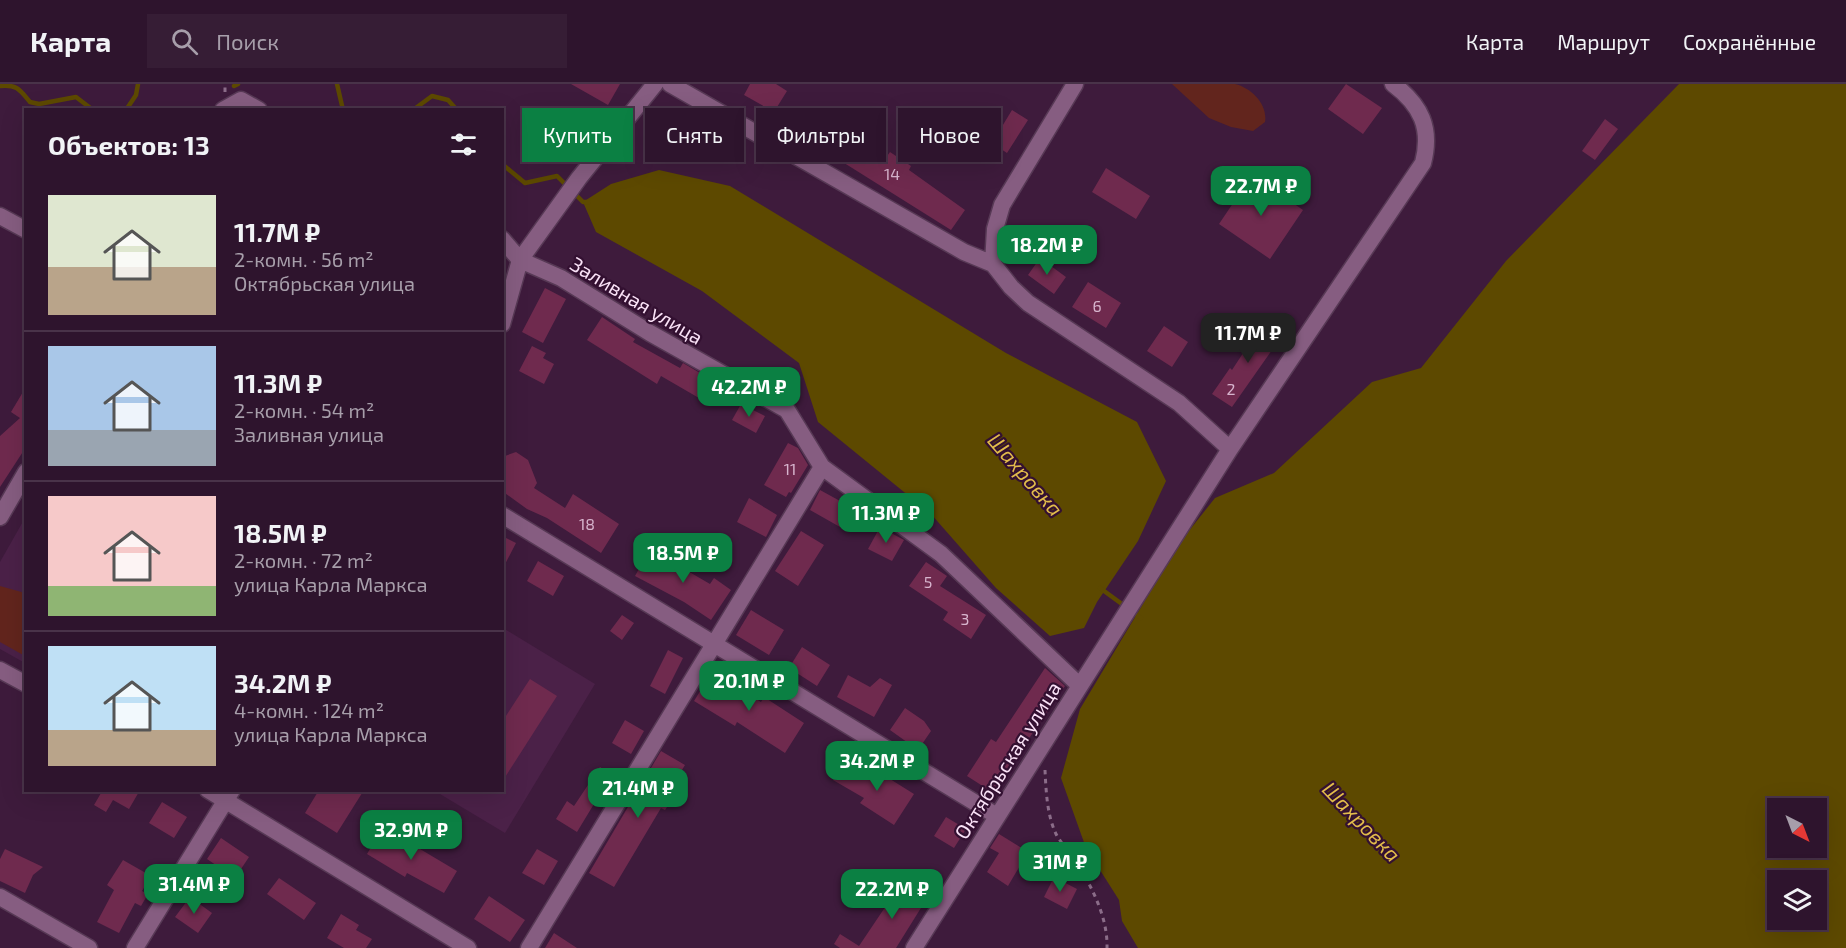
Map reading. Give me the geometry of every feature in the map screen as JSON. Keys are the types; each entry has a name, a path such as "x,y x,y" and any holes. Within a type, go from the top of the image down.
{"street":[{"path":"504,317 520,260 579,178 655,84"},
{"path":"670,84 964,252 993,264 1011,287 1028,303 1179,403 1230,449 1423,163 1427,137 1426,126 1417,105 1393,84"},
{"path":"993,264 994,229 1002,205 1076,84"},
{"path":"224,108 241,100 255,108"},
{"path":"0,216 24,229"},
{"path":"504,241 520,260"},
{"name":"Заливная улица","path":"520,260 561,278 650,333 787,410 822,467 941,554 1078,684"},
{"name":"Октябрьская улица","path":"914,948 1078,684 1230,449"},
{"path":"529,948 822,467"},
{"path":"0,517 24,475"},
{"path":"0,482 15,490"},
{"path":"504,516 997,816"},
{"path":"0,669 24,683"},
{"path":"135,948 229,796 468,948"},
{"path":"0,897 89,948"}],"path":[{"path":"1043,741 1047,801 1056,834 1074,858 1098,901 1107,937 1107,948"}],"shaded area":[{"path":"1172,84 1235,84 1241,86 1258,98 1264,109 1265,122 1253,131 1231,127 1209,118"},
{"path":"24,520 24,662 0,649 0,562"},
{"path":"0,586 24,593 24,655 0,642"},
{"path":"504,629 595,684 505,833 437,792 504,792"}],"water":[{"path":"1679,84 1846,84 1846,948 1138,948 1122,921 1119,900 1086,848 1061,778 1080,709 1180,542 1215,498 1274,473 1372,382 1421,368 1506,261"},
{"path":"659,170 730,186 1006,353 1137,422 1166,481 1138,541 1097,602 1084,628 1050,636 996,588 931,514 818,422 799,363 702,291 596,232 583,202 611,184"}],"building":[{"path":"571,84 620,84 608,105"},
{"path":"750,84 776,84 787,91 776,108 767,108 744,95"},
{"path":"1346,84 1382,108 1363,134 1328,109"},
{"path":"1012,110 1028,120 1007,153 1001,149 1001,128"},
{"path":"1605,119 1618,129 1595,160 1582,151"},
{"path":"890,152 898,157 898,162 905,162 911,166 909,170 965,210 951,230 843,162 886,162"},
{"path":"1106,168 1150,196 1136,219 1092,192"},
{"path":"1252,175 1303,210 1270,259 1219,224"},
{"path":"1040,258 1066,277 1054,294 1028,275"},
{"path":"1088,282 1121,303 1106,328 1072,307"},
{"path":"545,288 566,299 543,343 522,332"},
{"path":"602,317 635,339 633,342 680,368 683,363 722,386 711,405 661,376 657,384 587,340"},
{"path":"1264,321 1284,333 1232,407 1212,394 1230,368 1232,370"},
{"path":"1164,326 1188,342 1172,367 1147,351"},
{"path":"532,346 546,353 543,358 554,364 544,384 519,371"},
{"path":"24,390 24,450 0,487 0,436 20,418 11,412"},
{"path":"741,404 765,416 756,433 732,420"},
{"path":"788,443 798,448 808,465 791,493 789,492 786,497 764,485"},
{"path":"516,452 528,460 537,483 534,488 565,508 573,494 619,524 601,553 547,518 527,509 504,492 504,456"},
{"path":"820,490 851,507 840,527 810,510"},
{"path":"749,498 777,515 766,537 737,522"},
{"path":"880,527 904,540 892,561 868,549"},
{"path":"801,531 824,545 798,586 775,571"},
{"path":"504,537 516,543 504,566"},
{"path":"650,549 710,584 714,578 731,590 711,620 684,602 635,576"},
{"path":"538,561 564,576 553,596 527,581"},
{"path":"926,562 947,576 940,586 986,615 971,639 943,620 948,612 909,586"},
{"path":"751,610 784,630 769,655 736,635"},
{"path":"622,615 634,623 622,640 610,631"},
{"path":"802,647 830,665 817,686 789,668"},
{"path":"668,650 683,658 665,694 650,686"},
{"path":"1045,668 1065,686 992,792 967,776 991,739 996,742"},
{"path":"712,672 761,702 764,697 804,723 785,753 737,722 735,726 694,701"},
{"path":"848,675 870,687 880,678 892,685 874,717 837,697"},
{"path":"530,679 557,696 504,779 504,719"},
{"path":"905,708 924,721 931,731 918,750 890,730"},
{"path":"625,720 644,731 631,754 612,743"},
{"path":"661,751 685,765 669,791 675,795 665,810 661,808 614,887 589,873"},
{"path":"866,764 914,794 894,825 860,803 864,798 833,780 840,767 857,777"},
{"path":"600,767 618,779 602,803 597,799 577,832 556,819 567,801 574,806"},
{"path":"139,792 129,809 113,800 106,812 94,805 101,793"},
{"path":"318,792 363,792 337,833 305,813"},
{"path":"162,802 187,817 174,838 149,823"},
{"path":"946,817 966,829 954,848 934,836"},
{"path":"383,827 457,871 444,893 407,873 405,877 367,854"},
{"path":"999,834 1028,852 1008,886 987,872 999,853 990,848"},
{"path":"221,838 249,857 235,878 207,859"},
{"path":"5,849 43,867 33,875 25,893 0,881 0,859"},
{"path":"537,849 558,861 544,885 522,873"},
{"path":"123,860 151,876 142,891 148,894 141,906 135,903 119,933 97,922 114,890 107,885"},
{"path":"1054,877 1077,889 1067,909 1044,897"},
{"path":"279,878 316,903 304,920 267,894"},
{"path":"904,879 929,895 896,948 840,948 834,944 840,934 859,946"},
{"path":"489,896 525,920 510,942 474,919"},
{"path":"190,897 212,913 198,933 175,917"},
{"path":"341,914 359,925 356,930 372,939 366,948 344,948 327,938"},
{"path":"554,933 577,948 545,948"}],"waterway":[{"name":"Шахровка","path":"127,108 136,95 138,84"},
{"name":"Шахровка","path":"234,86 238,84"},
{"name":"Шахровка","path":"337,84 343,108"},
{"name":"Шахровка","path":"0,86 14,87 21,91 30,102 39,104 76,97 90,108"},
{"name":"Шахровка","path":"416,108 432,96 448,100 455,108"},
{"name":"Шахровка","path":"504,166 525,183 557,176 568,187"},
{"name":"Шахровка","path":"574,193 583,202 589,202"},
{"name":"Шахровка","path":"1100,588 1141,618"}]}
